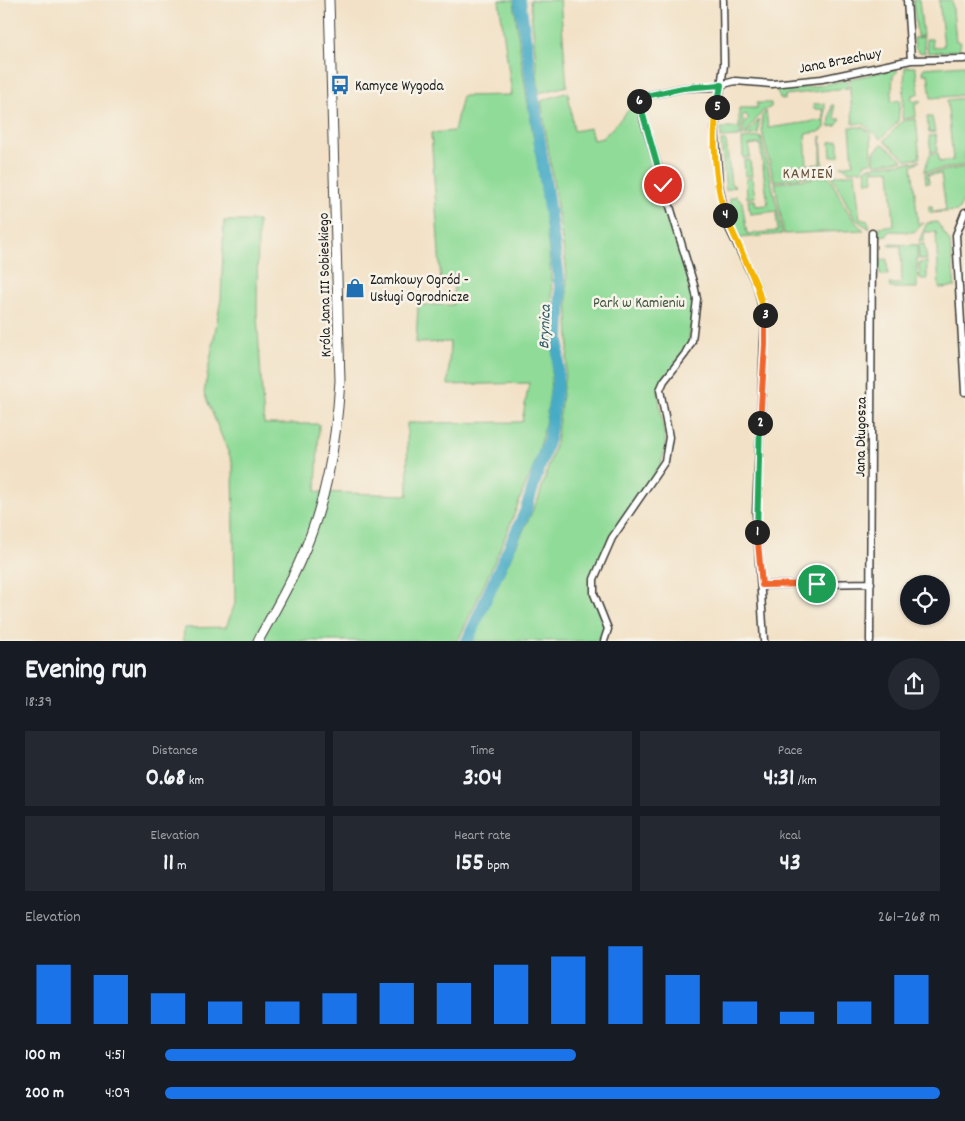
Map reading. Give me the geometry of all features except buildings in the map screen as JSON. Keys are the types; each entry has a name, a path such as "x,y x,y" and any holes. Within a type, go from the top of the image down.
{"street":[{"name":"Króla Jana III Sobieskiego","path":"258,641 299,564 315,523 332,464 338,426 340,381 329,0"},
{"path":"723,0 724,65 715,128 722,206 728,224 757,286 765,315 756,513 764,641"},
{"path":"907,0 911,60"},
{"name":"Jana Brzechwy","path":"604,641 608,629 594,594 594,579 612,538 661,470 665,461 669,437 660,390 664,381 689,348 697,300 639,100 641,97 683,88 721,85 735,81 772,84 822,79 911,60 965,59"},
{"path":"965,212 956,235 965,392"},
{"name":"Jana Długosza","path":"870,641 872,233"},
{"path":"762,585 871,583"}],"green space":[{"path":"499,0 514,0 546,226 553,340 549,396 539,450 498,553 458,641 183,641 184,628 226,627 235,604 233,464 204,393 221,299 224,221 258,221 257,314 264,424 319,424 316,492 408,495 407,423 522,422 529,383 448,385 450,342 416,343 418,305 453,305 454,286 441,284 431,133 454,131 462,96 512,95"},
{"path":"530,0 560,0 567,86 539,93"},
{"path":"913,0 919,0 923,36 917,36"},
{"path":"939,0 952,0 956,41 961,42 959,50 928,53 926,39 932,39 933,48 944,46"},
{"path":"923,37 925,53 919,52 915,48 914,38"},
{"path":"965,65 965,95 931,98 928,74 923,74 924,68"},
{"path":"905,67 915,67 919,93 911,96 913,102 920,100 920,103 915,105 916,117 902,119"},
{"path":"894,69 898,71 893,76 891,102 900,100 898,122 881,139 862,123 853,124 849,79"},
{"path":"846,80 848,88 785,95 785,100 780,98 776,90 811,87"},
{"name":"Park w Kamieniu","path":"568,92 574,131 590,128 593,140 603,138 637,101 695,297 688,345 658,390 666,447 660,467 611,536 597,563 592,581 606,629 602,641 472,641 539,497 556,442 569,342 566,266 541,101"},
{"path":"965,98 965,165 924,172 930,154 938,153 939,162 953,160 947,100"},
{"path":"757,103 771,103 771,107 763,111 743,136 741,137 745,122 749,119 746,114 742,116 743,121 739,137 721,138 721,128 739,128 739,108 757,108"},
{"path":"813,104 825,104 825,128 819,132 805,134 807,165 821,164 821,136 823,167 829,174 802,177 800,164 800,178 774,181 762,131 762,116 766,111 768,128 824,120 823,109 814,109"},
{"path":"832,105 834,105 835,119 841,119 836,126 829,127"},
{"path":"927,117 932,117 935,132 929,133"},
{"path":"916,119 920,158 907,160 884,141 902,121"},
{"path":"759,120 758,134 745,136"},
{"path":"850,127 863,127 871,133 872,162 865,163 862,170 849,171 841,166 853,164"},
{"path":"936,135 937,151 931,152 929,136"},
{"path":"761,137 778,211 750,214 748,200 755,200 756,206 768,205 760,144 749,145 750,157 743,158 742,139"},
{"path":"721,141 726,141 731,184 735,186 726,190"},
{"path":"839,141 839,156 831,157 830,142"},
{"path":"882,144 903,160 874,164 874,152"},
{"path":"744,160 750,160 752,176 745,176"},
{"path":"920,161 912,165 918,224 924,223 914,232 889,231 887,235 879,236 879,227 894,225 890,170 874,171 874,166"},
{"path":"872,166 873,181 867,182 865,169"},
{"path":"965,167 965,198 958,211 931,213 929,206 932,206 933,212 946,210 941,174 928,175 929,183 926,183 925,174"},
{"path":"855,173 860,219 868,221 870,229 855,219 832,176"},
{"path":"829,176 853,220 864,230 784,234 775,183"},
{"path":"752,178 755,197 747,198 746,179"},
{"path":"737,196 742,202 747,234 778,231 776,214 778,213 782,234 740,238 730,210 730,198"},
{"path":"937,222 950,242 955,287 939,288 936,232 924,232 924,241 919,241 927,223"},
{"path":"889,244 917,245 917,288 890,288 889,284 902,284 901,246 889,246"},
{"path":"918,244 924,244 927,260 919,259"},
{"path":"887,259 888,275 880,275 879,260"},
{"path":"927,262 927,279 920,279 919,263"}],"waterway":[{"name":"Brynica","path":"467,641 525,512 549,439 557,385 561,293 520,0"}],"place":[{"name":"Kamyce Wygoda","path":"340,85"},
{"name":"Zamkowy Ogród - Usługi Ogrodnicze","path":"355,288"}],"district":[{"name":"KAMIEŃ","path":"808,172"}],"route":[{"path":"663,185 639,100 641,97 683,88 721,85 715,117 715,128 716,156 722,206 735,241 753,275 765,315 766,330 757,461 756,513 762,585 817,584"}]}
